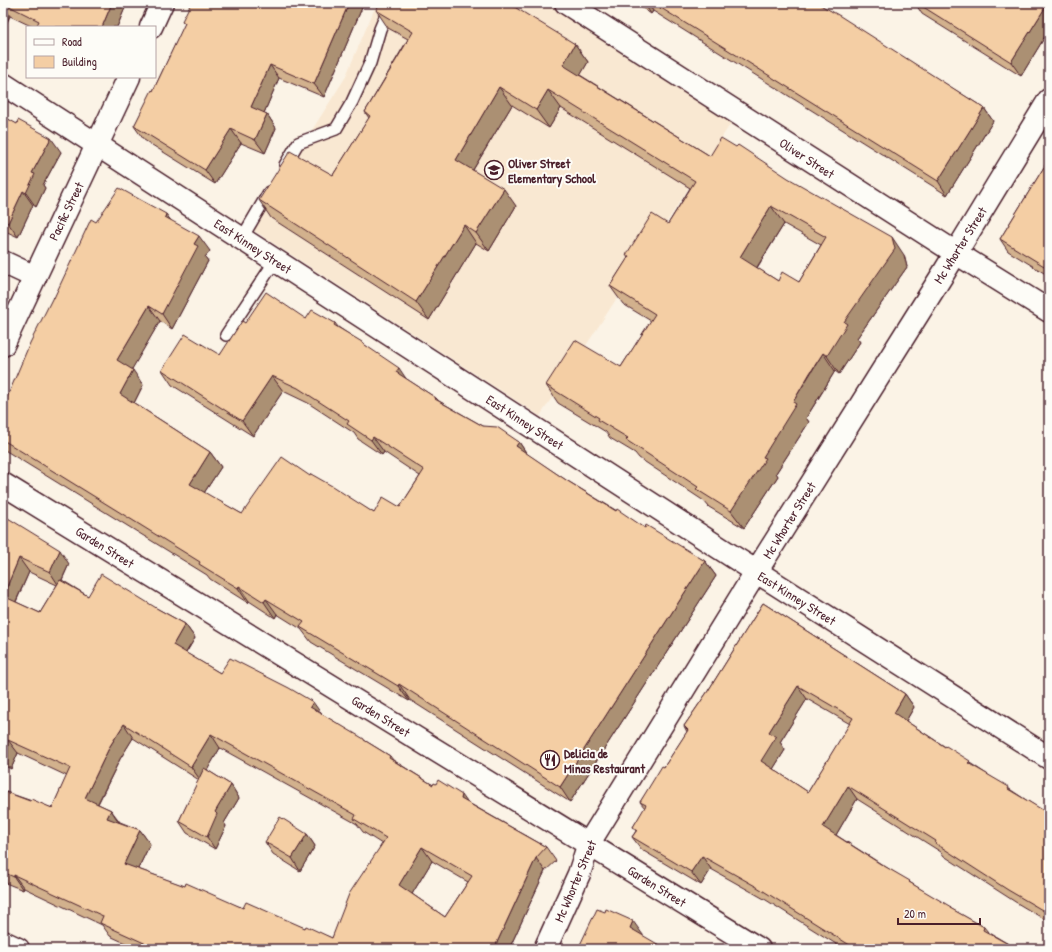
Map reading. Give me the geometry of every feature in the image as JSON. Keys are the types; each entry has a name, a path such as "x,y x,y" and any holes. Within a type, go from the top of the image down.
{"street":[{"path":"151,26 162,3"},
{"name":"Oliver Street","path":"566,3 1049,311"},
{"name":"Pacific Street","path":"3,345 129,78"},
{"name":"East Kinney Street","path":"3,84 756,572 1049,758"},
{"name":"Mc Whorter Street","path":"545,949 579,874 589,843 756,572 956,253 1049,100"},
{"path":"3,262 35,277"},
{"name":"Garden Street","path":"3,484 589,843 759,949"},
{"path":"3,942 18,949"}],"lane":[{"path":"242,238 298,143 336,129 352,102 370,63 380,29 391,3"},
{"path":"226,336 275,261"}],"shaded area":[{"name":"Oliver Street Elementary School","path":"377,3 563,3 739,111 540,416 250,228 345,78"}],"building":[{"path":"3,3 112,3 102,26 36,26 39,21"},
{"path":"191,3 349,3 314,84 270,65 251,107 267,114 255,140 231,129 205,170 134,126 152,90 153,91 185,23 182,21"},
{"path":"380,3 508,3 575,44 563,65 710,156 721,138 736,147 738,145 788,178 892,237 895,249 844,322 847,324 827,356 823,353 810,373 793,402 796,404 763,457 766,458 731,511 696,489 698,487 626,440 628,438 598,420 599,418 546,385 575,340 621,367 655,314 610,286 629,256 626,255 652,214 668,224 695,181 548,90 536,110 499,87 456,160 504,189 476,233 464,225 416,302 259,200 290,151 333,175 370,116 365,112 413,32 376,10","holes":["771,206 826,237 799,282 782,272 778,281 740,257"]},
{"path":"653,3 817,3 840,16 984,108 938,181"},
{"path":"917,3 1048,3 1011,62"},
{"path":"3,116 17,124 18,120 51,138 32,173 35,174 26,193 23,191 8,223 3,220"},
{"path":"1049,159 1049,269 1000,239"},
{"path":"119,188 166,214 165,217 199,236 194,244 198,246 162,314 149,306 117,360 133,370 120,394 210,452 190,484 242,514 282,457 310,476 311,474 332,486 374,513 383,497 400,507 424,470 373,437 371,440 347,424 349,421 298,388 272,376 242,421 162,370 185,334 220,355 242,321 245,323 266,292 306,319 312,310 335,323 334,325 362,342 399,368 396,372 436,398 435,399 483,426 497,427 519,442 516,446 566,480 616,511 617,509 645,528 646,525 705,561 560,787 399,684 398,686 300,627 304,622 266,599 264,602 239,586 238,588 199,564 200,562 3,440 3,407 30,343 53,297 54,298 91,219 96,222"},
{"path":"3,515 60,550 50,572 19,558 3,596"},
{"path":"101,574 185,624 173,645 220,673 230,658 289,688 313,702 310,707 364,739 390,756 389,758 433,785 434,783 436,784 438,780 462,795 461,799 546,847 536,858 494,949 168,949 155,944 153,947 100,923 103,916 14,875 14,877 3,872 3,791 30,801 31,799 52,808 70,768 8,740 3,751 3,596 40,613 60,580 88,596","holes":["124,724 191,767 211,734 356,815 354,819 386,838 349,894 332,938 306,926 305,928 246,902 243,908 186,883 185,886 124,864 140,830 107,818 111,810 85,798 110,746","422,847 472,876 445,917 399,885"]},
{"path":"763,603 905,694 894,713 945,747 946,746 970,761 968,763 1009,787 1008,789 1046,812 1045,814 1049,816 1049,914 1008,890 935,843 936,841 848,786 823,827 951,907 950,908 984,927 983,930 1017,949 856,949 757,887 702,856 691,872 632,837 637,830 633,827 646,805 640,802 662,766 664,767 688,730 684,726 708,691","holes":["798,686 853,718 808,792 761,761 776,737 769,732"]},
{"path":"204,768 231,785 215,812 217,814 207,837 179,821"},
{"path":"280,817 307,834 292,858 265,842"},
{"path":"597,909 605,912 606,909 633,921 630,928 666,949 578,949"}],"place":[{"name":"Oliver Street Elementary School","path":"494,170"},
{"name":"Delicia de Minas Restaurant","path":"550,760"}]}
